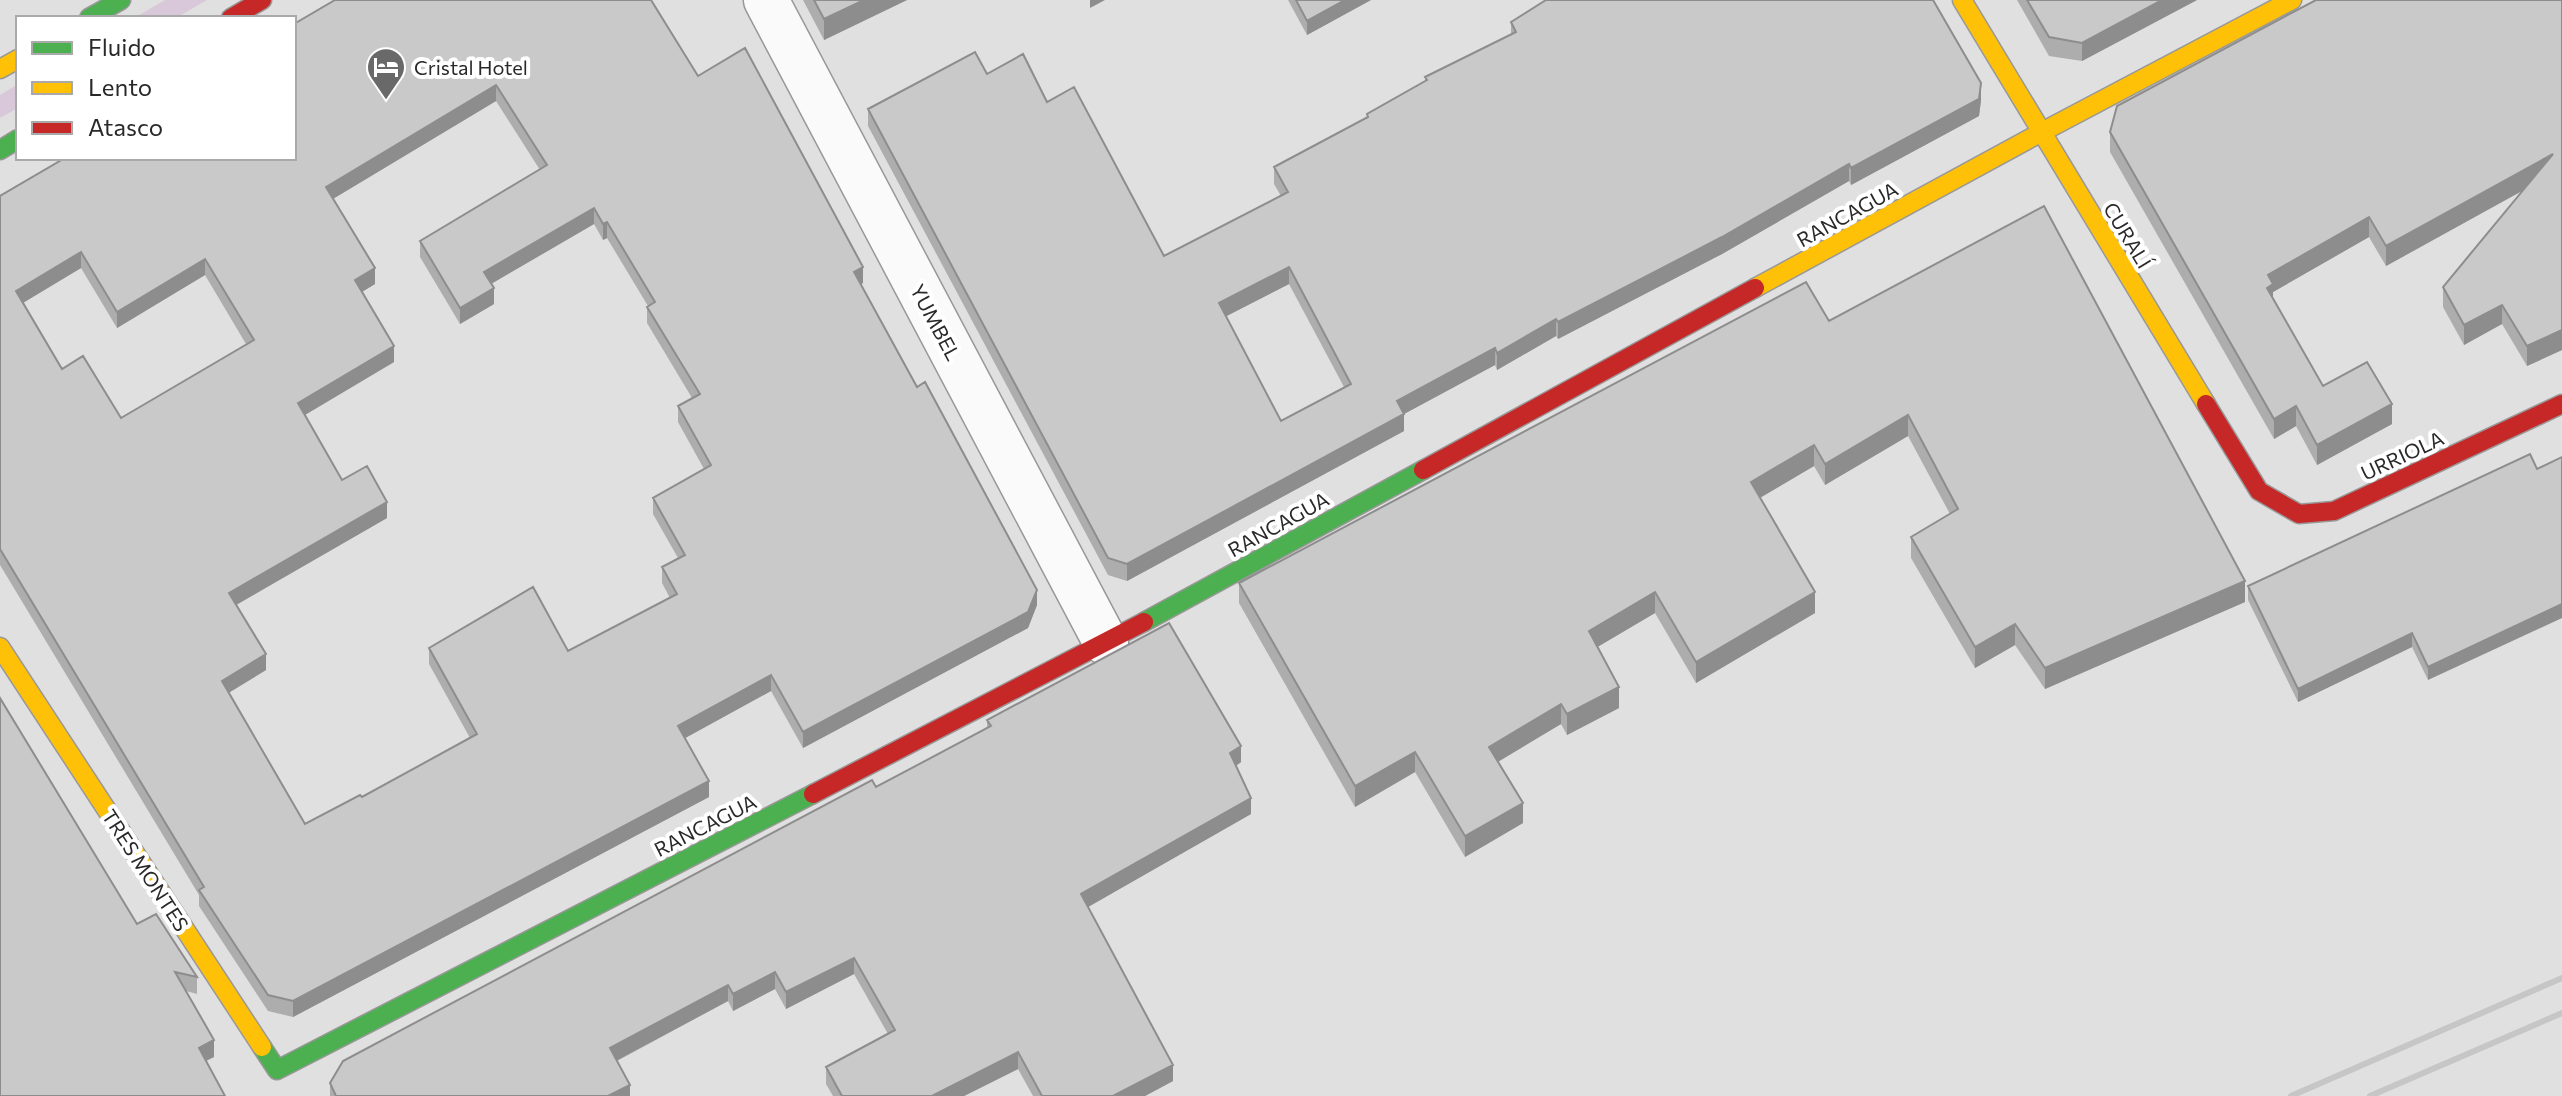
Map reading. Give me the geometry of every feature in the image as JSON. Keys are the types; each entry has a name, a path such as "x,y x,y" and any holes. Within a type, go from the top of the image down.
{"street":[{"path":"93,16 121,0"},
{"path":"234,16 262,0"},
{"name":"YUMBEL","path":"766,0 1106,643"},
{"name":"CURALÍ","path":"1962,0 2259,491"},
{"name":"RANCAGUA","path":"282,1083 1106,643 2040,133 2292,0"},
{"name":"URRIOLA","path":"2259,491 2299,514 2334,511 2562,404"},
{"name":"TRES MONTES","path":"0,647 282,1083"}],"shaded area":[{"path":"165,0 207,0 179,16 137,16"},
{"path":"16,85 16,109 0,118 0,95"}],"building":[{"path":"335,0 651,0 698,76 745,48 863,267 854,272 917,387 925,382 1037,590 1028,612 803,732 771,675 678,726 709,781 293,1001 268,995 199,890 204,887 0,549 0,196 62,160 296,160 296,23","holes":["496,85 547,165 420,241 460,308 494,288 484,272 594,208 603,224 607,222 655,302 647,307 700,394 678,406 711,465 653,498 685,555 662,567 677,594 568,651 533,587 429,648 477,734 362,797 360,795 305,824 222,681 266,654 229,593 387,502 367,466 342,480 298,403 394,346 355,280 375,268 326,187","81,252 117,312 205,259 254,340 121,418 83,356 62,369 16,291"]},
{"path":"814,0 864,0 824,19"},
{"path":"1296,0 1345,0 1307,21"},
{"path":"1546,0 1933,0 1981,83 1979,99 1851,168 1849,164 1722,237 1558,322 1556,319 1497,353 1495,348 1397,401 1404,414 1127,564 1108,558 868,109 975,52 987,74 1023,54 1047,102 1074,87 1164,256 1288,192 1274,167 1368,117 1367,114 1427,80 1425,77 1516,32 1511,22","holes":["1289,267 1351,384 1281,421 1219,303"]},
{"path":"2027,0 2162,0 2082,43 2049,37"},
{"path":"2316,0 2562,0 2562,330 2527,346 2502,305 2464,325 2443,287 2553,154 2386,246 2369,217 2268,275 2273,284 2267,288 2323,386 2367,362 2392,404 2317,445 2296,406 2274,419 2110,132 2117,106"},
{"path":"2044,206 2245,581 2045,668 2015,624 1975,647 1911,537 1958,509 1908,415 1825,464 1814,445 1751,482 1815,592 1696,662 1655,592 1589,631 1619,687 1567,714 1561,704 1489,747 1523,803 1465,836 1415,752 1355,786 1239,583 1806,282 1829,321"},
{"path":"2530,454 2537,469 2562,457 2562,604 2428,667 2412,633 2298,689 2248,586"},
{"path":"1169,623 1241,746 1230,753 1251,798 1081,894 1173,1065 1113,1096 1042,1096 1018,1052 932,1096 842,1096 826,1067 895,1030 854,958 786,992 775,972 733,994 728,985 610,1048 630,1085 608,1096 336,1096 330,1083 343,1061 872,780 876,787 991,726 987,720"},
{"path":"0,698 137,924 156,914 197,977 175,972 214,1040 199,1048 225,1096 0,1096"}],"railway":[{"path":"2291,1096 2562,978"},
{"path":"2370,1096 2562,1013"}],"traffic: fast":[{"path":"93,16 121,0"},
{"path":"0,150 16,140"},
{"path":"1144,622 1423,470"},
{"path":"262,1047 277,1070 813,794"}],"traffic: slow":[{"path":"1962,0 2206,404"},
{"path":"1755,288 2292,0"},
{"path":"0,69 16,60"},
{"path":"0,647 262,1047"}],"traffic: jam":[{"path":"234,16 262,0"},
{"path":"1423,470 1755,288"},
{"path":"2206,404 2259,491 2299,514 2334,511 2562,404"},
{"path":"813,794 1144,622"}],"place":[{"name":"Cristal Hotel","path":"386,101"}]}
